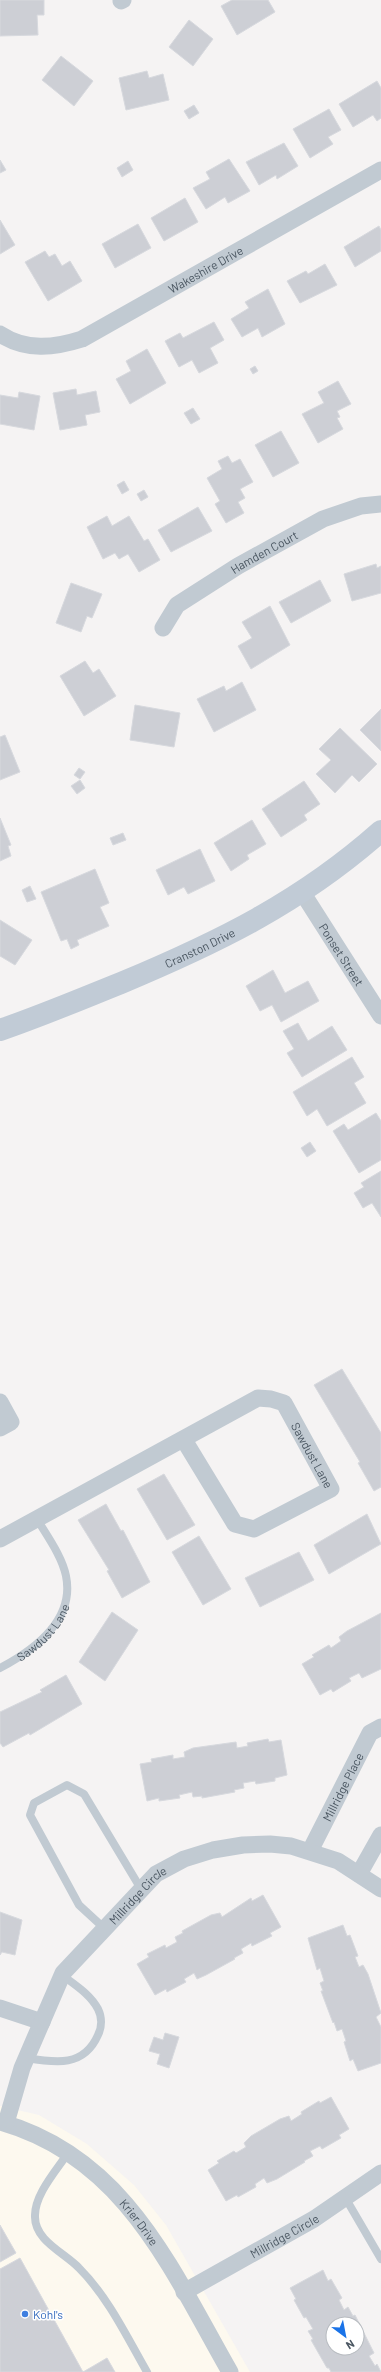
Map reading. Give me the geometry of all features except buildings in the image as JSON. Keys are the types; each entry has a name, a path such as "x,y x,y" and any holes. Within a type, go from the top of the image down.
{"street":[{"name":"Wakeshire Drive","path":"0,334 23,345 53,346 82,339 381,170"},
{"name":"Hamden Court","path":"163,628 176,605 238,566 323,519 361,506 381,504"},
{"name":"Cranston Drive","path":"0,1030 90,995 220,940 302,892 338,868 381,831"},
{"name":"Ponset Street","path":"302,892 381,1016"},
{"name":"Sawdust Lane","path":"0,1539 184,1440 258,1398 271,1399 284,1403 331,1489 254,1529 236,1524 184,1440"},
{"path":"0,1402 11,1422 0,1428"},
{"name":"Millridge Place","path":"310,1851 370,1733 381,1727"},
{"path":"359,1874 381,1835"},
{"name":"Millridge Circle","path":"3,2123 27,2058 62,1975 140,1889 156,1874 184,1859 213,1850 243,1845 270,1844 291,1846 338,1861 381,1889"},
{"path":"0,2008 42,2022"},
{"name":"Krier Drive","path":"3,2123 32,2134 68,2153 102,2179 133,2210 150,2234 230,2372"},
{"name":"Millridge Circle","path":"184,2292 346,2199 381,2173"}],"lane":[{"name":"Sawdust Lane","path":"0,1668 26,1652 43,1639 55,1624 64,1609 68,1591 66,1574 37,1518"},
{"path":"104,1928 80,1905 30,1814 34,1803 67,1785 84,1794 140,1889"},
{"path":"27,2058 52,2062 74,2060 92,2049 99,2034 102,2020 98,2009 86,1993 62,1975"},
{"path":"68,2153 38,2201 34,2216 38,2231 79,2268 94,2285 147,2372"},
{"path":"346,2199 381,2259"}],"shaded area":[{"path":"0,2106 39,2115 87,2144 134,2185 166,2225 250,2372 0,2372"}],"place":[{"name":"Kohl's","path":"25,2314"}]}
